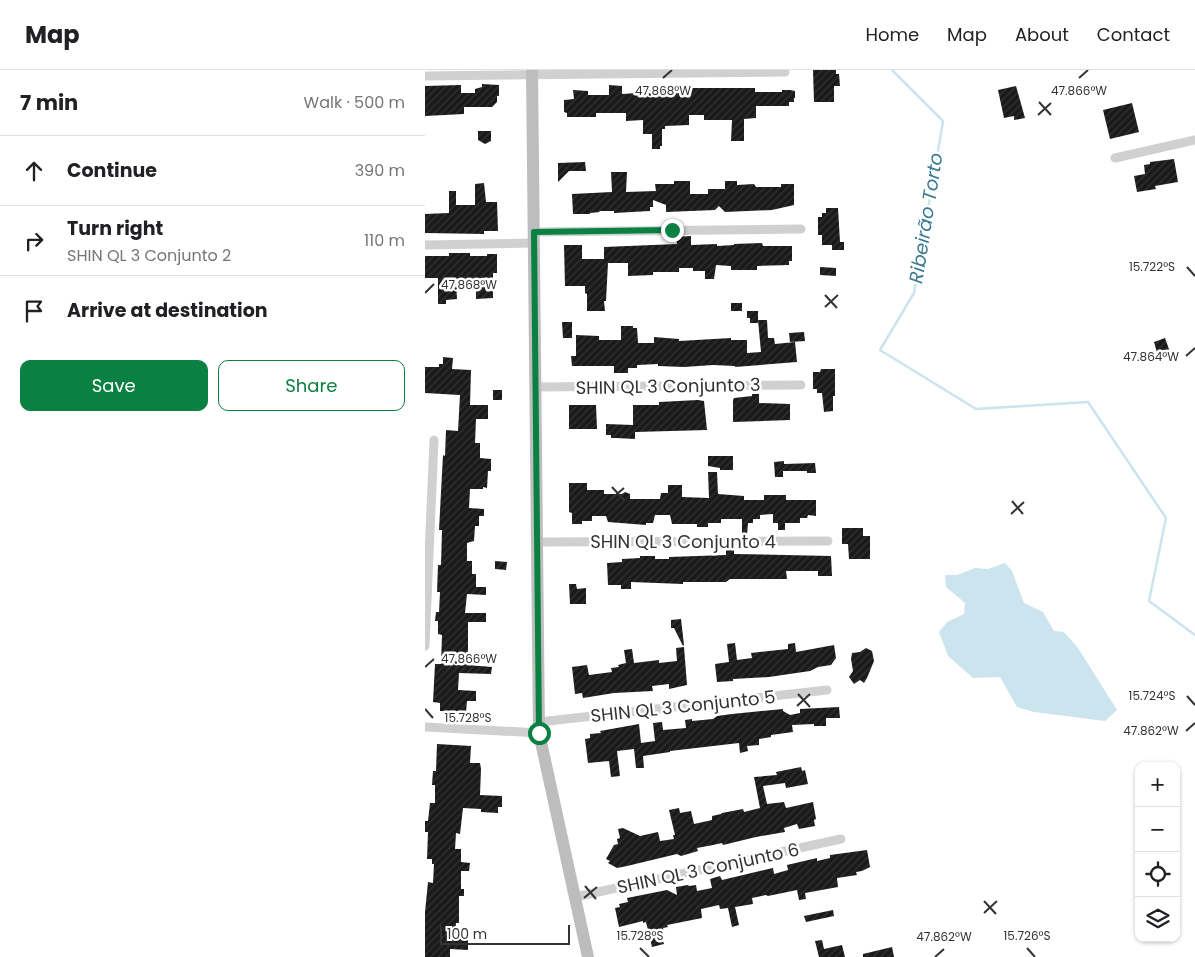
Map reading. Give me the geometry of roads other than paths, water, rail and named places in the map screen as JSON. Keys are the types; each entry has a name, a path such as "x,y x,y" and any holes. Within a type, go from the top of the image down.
{"street":[{"path":"425,76 532,73 785,72"},
{"path":"532,73 539,728 588,957"},
{"path":"1115,158 1195,140"},
{"path":"425,245 534,238 801,229"},
{"name":"SHIN QL 3 Conjunto 3","path":"534,387 801,385"},
{"path":"425,646 434,440"},
{"name":"SHIN QL 3 Conjunto 4","path":"537,542 828,541"},
{"name":"SHIN QL 3 Conjunto 5","path":"425,727 539,728 827,690"},
{"name":"SHIN QL 3 Conjunto 6","path":"575,897 841,839"}],"water":[{"path":"1005,563 1012,571 1024,603 1043,612 1054,631 1064,632 1078,648 1117,710 1105,721 1034,712 1017,707 1000,677 973,678 948,656 939,632 947,622 964,614 965,603 946,587 945,575 957,575 975,568 988,569"}],"waterway":[{"name":"Ribeirão Torto","path":"892,70 943,121 914,293 880,350 976,409 1088,402 1166,518 1149,601 1195,635"}]}
